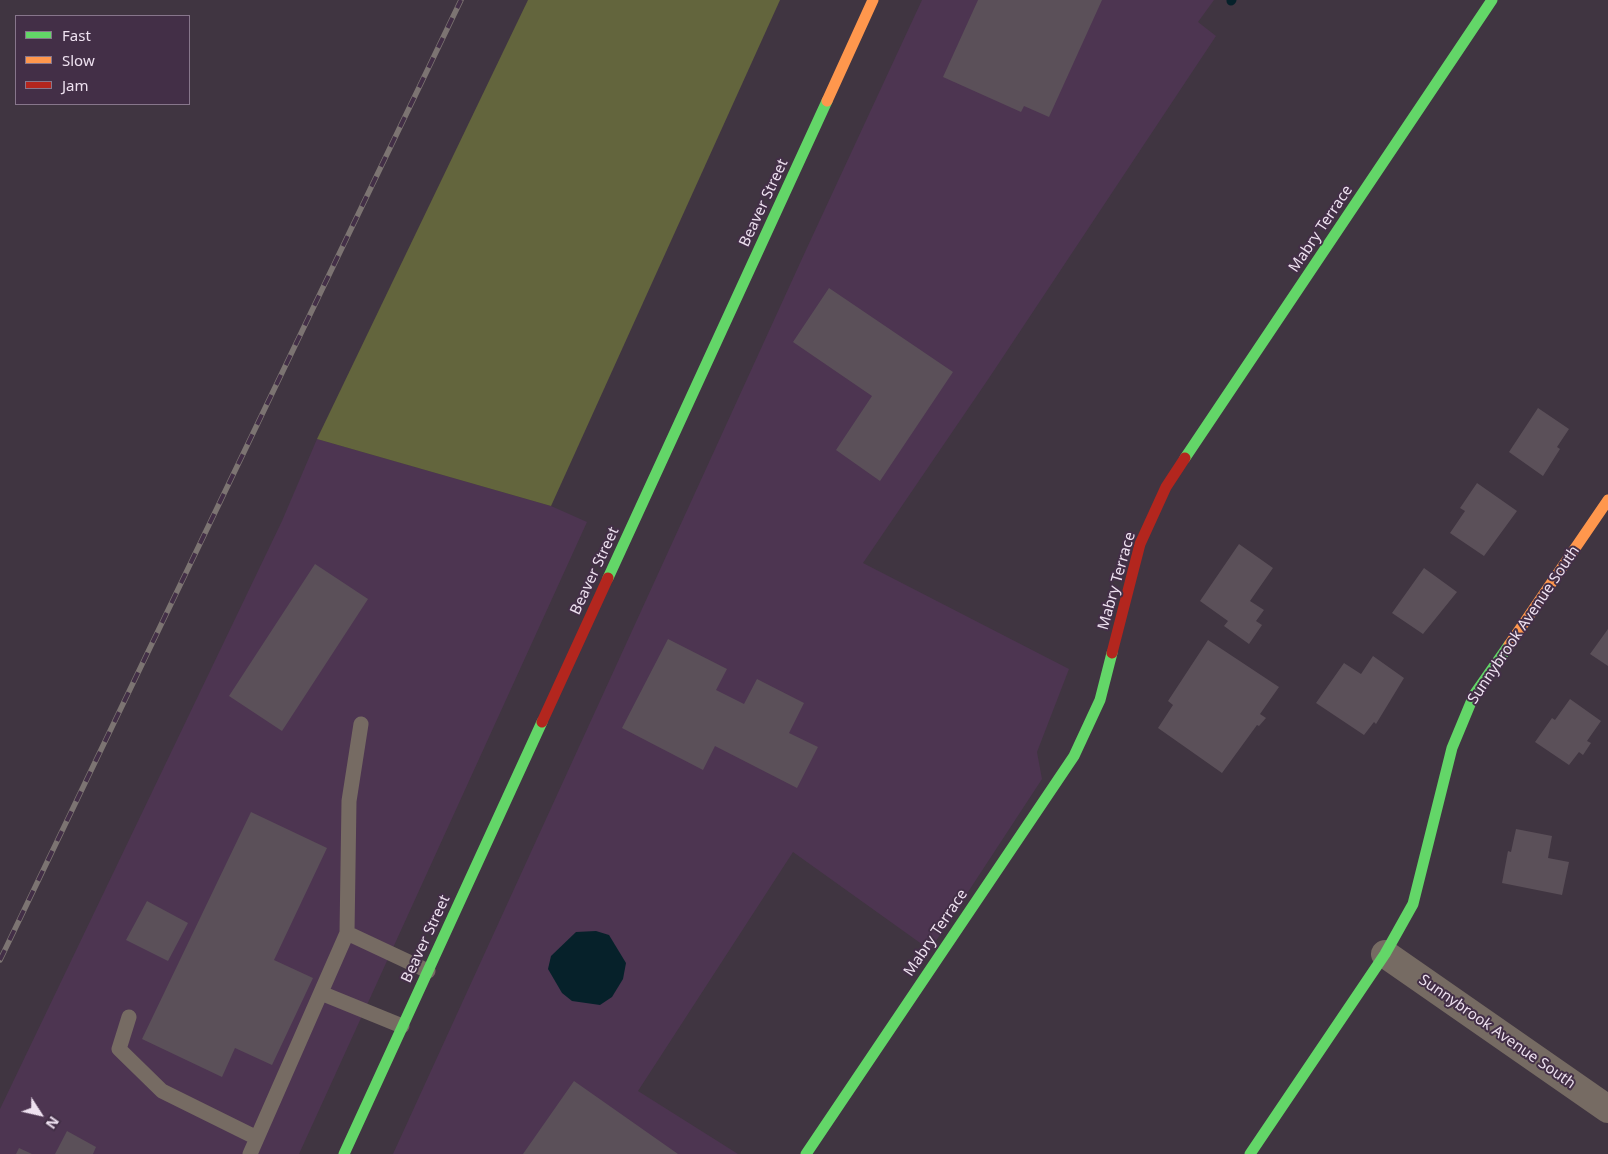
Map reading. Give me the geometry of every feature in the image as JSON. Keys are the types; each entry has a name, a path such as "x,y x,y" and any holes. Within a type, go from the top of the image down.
{"street":[{"name":"Beaver Street","path":"344,1154 873,0"},
{"name":"Mabry Terrace","path":"806,1154 1074,756 1100,700 1140,544 1166,487 1492,0"},
{"name":"Sunnybrook Avenue South","path":"1250,1154 1385,954 1413,904 1452,748 1474,695 1608,500"},
{"name":"Sunnybrook Avenue South","path":"1385,954 1608,1109"}],"lane":[{"path":"250,1154 347,933 349,801 361,724"},
{"path":"347,933 428,971"},
{"path":"321,993 402,1026"},
{"path":"129,1017 119,1049 162,1091 257,1138"}],"shaded area":[{"path":"922,0 1214,0 1198,22 1216,36 989,378 863,563 1069,669 1037,752 1042,779 930,950 793,852 638,1091 738,1154 393,1154 806,250"},
{"path":"317,439 551,506 587,522 299,1154 0,1154 0,1109 282,521"}],"green space":[{"path":"528,0 780,0 551,506 317,439"}],"water":[{"path":"596,931 609,935 626,963 623,979 612,997 600,1005 572,1001 562,993 548,969 551,956 576,932"}],"building":[{"path":"978,0 1102,0 1049,117 1024,106 1021,112 943,77"},
{"path":"829,288 953,372 880,481 836,450 872,396 793,342"},
{"path":"1538,408 1569,429 1557,447 1560,449 1543,476 1509,452"},
{"path":"1477,483 1517,511 1484,556 1450,533 1465,511 1460,508"},
{"path":"1239,544 1273,568 1250,601 1264,610 1256,621 1262,625 1249,644 1224,626 1228,621 1200,601"},
{"path":"315,564 368,599 282,731 229,696"},
{"path":"1424,568 1457,592 1423,634 1392,613"},
{"path":"1608,629 1608,666 1590,654"},
{"path":"668,639 727,669 716,690 744,704 757,679 804,703 789,733 818,747 797,788 715,746 703,770 622,728"},
{"path":"1208,640 1279,687 1260,714 1266,718 1259,726 1257,725 1222,773 1158,728 1173,705 1168,701"},
{"path":"1373,656 1404,678 1376,724 1374,722 1364,735 1316,703 1344,663 1361,674"},
{"path":"1570,699 1601,721 1587,741 1591,743 1583,755 1579,752 1569,765 1535,742 1552,718 1555,720"},
{"path":"251,812 327,848 274,960 313,978 272,1065 235,1048 222,1077 142,1039"},
{"path":"1516,829 1552,836 1548,858 1569,862 1562,895 1502,883 1508,851 1511,852"},
{"path":"147,901 188,923 168,961 126,940"},
{"path":"574,1081 678,1154 523,1154"},
{"path":"67,1131 96,1147 93,1154 55,1154"},
{"path":"19,1148 32,1154 16,1154"}],"railway":[{"path":"0,960 461,0"}],"traffic: fast":[{"path":"1185,458 1492,0"},
{"path":"608,578 827,101"},
{"path":"1250,1154 1385,954 1413,904 1452,748 1474,695 1509,645"},
{"path":"806,1154 1074,756 1100,700 1112,653"},
{"path":"344,1154 542,722"}],"traffic: slow":[{"path":"827,101 873,0"},
{"path":"1509,645 1608,500"}],"traffic: jam":[{"path":"1112,653 1140,544 1166,487 1185,458"},
{"path":"542,722 608,578"}]}
